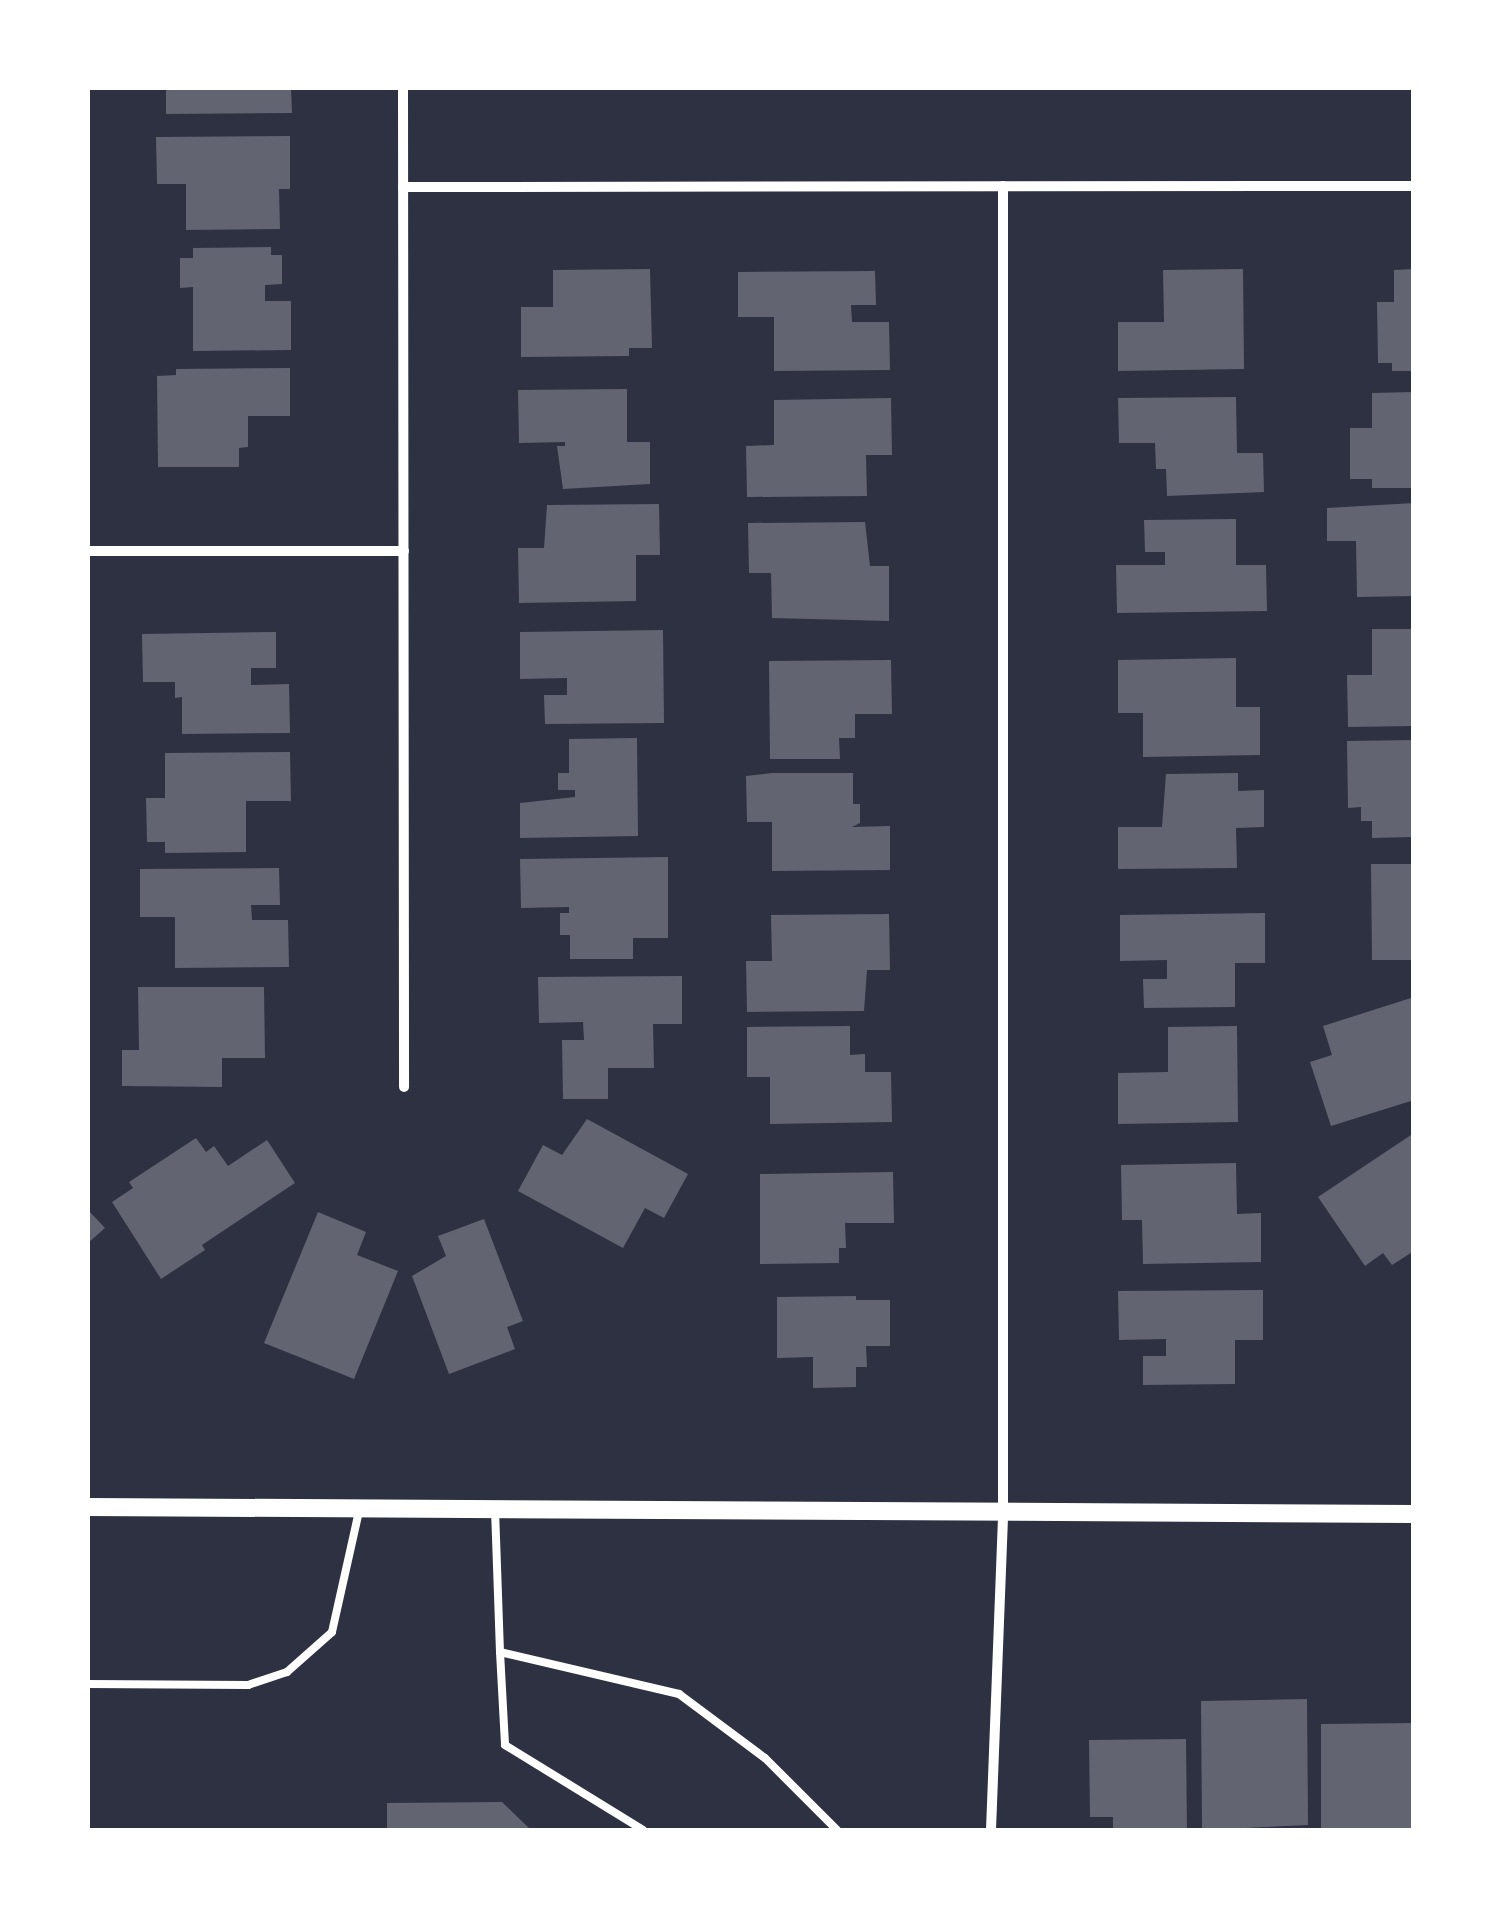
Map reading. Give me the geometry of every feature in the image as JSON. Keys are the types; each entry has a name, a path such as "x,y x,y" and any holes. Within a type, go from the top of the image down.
{"street":[{"path":"403,88 404,1087"},
{"path":"991,1830 1003,1512 1003,186"},
{"path":"403,187 1414,186"},
{"path":"88,551 404,551"},
{"path":"88,1507 1414,1514"}],"lane":[{"path":"88,1684 248,1685 286,1672 332,1632 359,1508"},
{"path":"495,1509 505,1745 643,1830"},
{"path":"500,1652 679,1694 765,1758 837,1830"}],"building":[{"path":"166,88 291,88 292,113 166,114"},
{"path":"290,136 290,189 279,189 280,229 186,230 186,184 157,184 156,137"},
{"path":"271,247 271,255 282,255 282,284 265,285 265,301 291,301 291,350 193,351 193,287 180,288 180,258 193,258 193,248"},
{"path":"650,269 652,348 629,348 629,356 521,357 521,307 553,307 553,270"},
{"path":"1243,269 1244,369 1118,371 1118,322 1164,322 1163,270"},
{"path":"1414,269 1414,371 1392,371 1392,363 1378,363 1377,302 1394,302 1394,270"},
{"path":"875,271 876,305 851,305 852,322 889,322 890,370 774,371 774,317 738,317 738,272"},
{"path":"290,368 290,416 248,416 248,447 239,448 239,467 158,467 157,376 176,375 176,369"},
{"path":"627,389 627,442 650,442 650,484 563,489 557,446 565,446 565,442 519,443 518,390"},
{"path":"1414,392 1414,488 1372,488 1372,479 1350,479 1350,428 1372,428 1372,393"},
{"path":"1236,397 1237,453 1263,453 1264,492 1167,496 1166,469 1156,469 1155,443 1119,443 1118,398"},
{"path":"891,398 892,455 866,455 867,496 747,497 746,446 774,445 774,400"},
{"path":"1414,503 1414,596 1357,597 1356,541 1327,541 1327,508"},
{"path":"659,504 660,555 636,555 636,601 519,603 518,548 544,548 547,505"},
{"path":"1236,519 1236,565 1266,565 1267,611 1117,613 1116,565 1165,565 1165,552 1145,552 1144,520"},
{"path":"865,522 870,566 889,566 889,621 772,618 771,573 749,573 748,523"},
{"path":"1372,629 1414,629 1414,726 1348,727 1347,675 1372,675"},
{"path":"663,630 664,723 545,724 544,695 567,695 567,678 520,679 520,632"},
{"path":"276,632 276,668 251,668 251,685 289,684 290,733 182,734 182,697 175,698 175,682 143,682 142,634"},
{"path":"1236,658 1236,707 1260,707 1260,755 1143,757 1143,713 1118,713 1118,660"},
{"path":"891,660 892,714 855,714 855,738 839,738 840,759 770,759 769,661"},
{"path":"637,738 638,836 520,838 520,803 575,797 575,790 558,790 558,773 569,773 569,739"},
{"path":"1414,740 1414,837 1372,838 1372,821 1361,821 1361,807 1348,808 1347,741"},
{"path":"290,752 291,801 246,801 246,852 165,853 165,842 147,842 146,798 165,798 165,753"},
{"path":"853,773 853,804 860,804 860,823 852,827 890,826 890,870 772,871 772,822 747,822 746,776"},
{"path":"1238,773 1238,791 1264,790 1264,827 1236,828 1237,868 1118,869 1118,827 1162,827 1166,774"},
{"path":"668,857 668,938 633,938 633,959 570,959 570,935 560,935 560,913 569,913 569,907 521,908 520,859"},
{"path":"1371,864 1414,864 1414,960 1372,960"},
{"path":"279,868 280,905 251,905 252,920 288,920 289,967 175,968 175,917 140,917 140,869"},
{"path":"1265,913 1265,963 1235,963 1235,1007 1144,1008 1143,979 1167,979 1167,960 1120,961 1120,915"},
{"path":"889,914 890,970 867,970 864,1011 747,1012 746,961 772,961 771,915"},
{"path":"682,976 682,1024 653,1024 654,1068 608,1068 608,1099 563,1099 562,1040 584,1040 583,1022 539,1023 538,977"},
{"path":"138,987 264,987 265,1058 222,1058 222,1087 122,1086 122,1050 139,1050"},
{"path":"1414,997 1414,1100 1331,1126 1310,1062 1332,1055 1323,1026"},
{"path":"850,1026 850,1055 865,1054 865,1072 891,1072 892,1122 770,1124 770,1077 747,1077 747,1027"},
{"path":"1237,1026 1238,1122 1118,1124 1118,1073 1168,1072 1168,1027"},
{"path":"587,1119 688,1174 664,1218 645,1208 623,1248 518,1191 543,1145 562,1155"},
{"path":"1414,1133 1414,1251 1392,1265 1383,1253 1365,1266 1318,1197"},
{"path":"196,1138 206,1152 214,1146 228,1166 267,1140 295,1183 202,1245 205,1250 161,1279 112,1202 133,1188 129,1182"},
{"path":"1236,1163 1237,1214 1261,1213 1261,1262 1143,1264 1142,1220 1122,1220 1121,1165"},
{"path":"893,1172 894,1223 845,1223 846,1248 839,1248 839,1263 760,1264 760,1174"},
{"path":"88,1210 105,1228 88,1243"},
{"path":"318,1212 366,1232 357,1255 398,1271 354,1379 264,1343"},
{"path":"484,1219 523,1321 507,1327 515,1349 449,1374 412,1276 446,1256 438,1236"},
{"path":"1263,1290 1263,1340 1235,1340 1235,1384 1143,1385 1143,1356 1166,1356 1166,1339 1119,1340 1118,1291"},
{"path":"856,1296 856,1300 890,1300 890,1346 866,1346 867,1367 856,1367 856,1387 813,1388 813,1357 777,1358 777,1297"},
{"path":"1307,1699 1308,1825 1202,1830 1201,1701"},
{"path":"1414,1723 1414,1830 1321,1828 1321,1724"},
{"path":"1186,1739 1187,1830 1113,1830 1113,1817 1090,1817 1089,1740"},
{"path":"502,1802 531,1830 387,1830 387,1803"}]}
